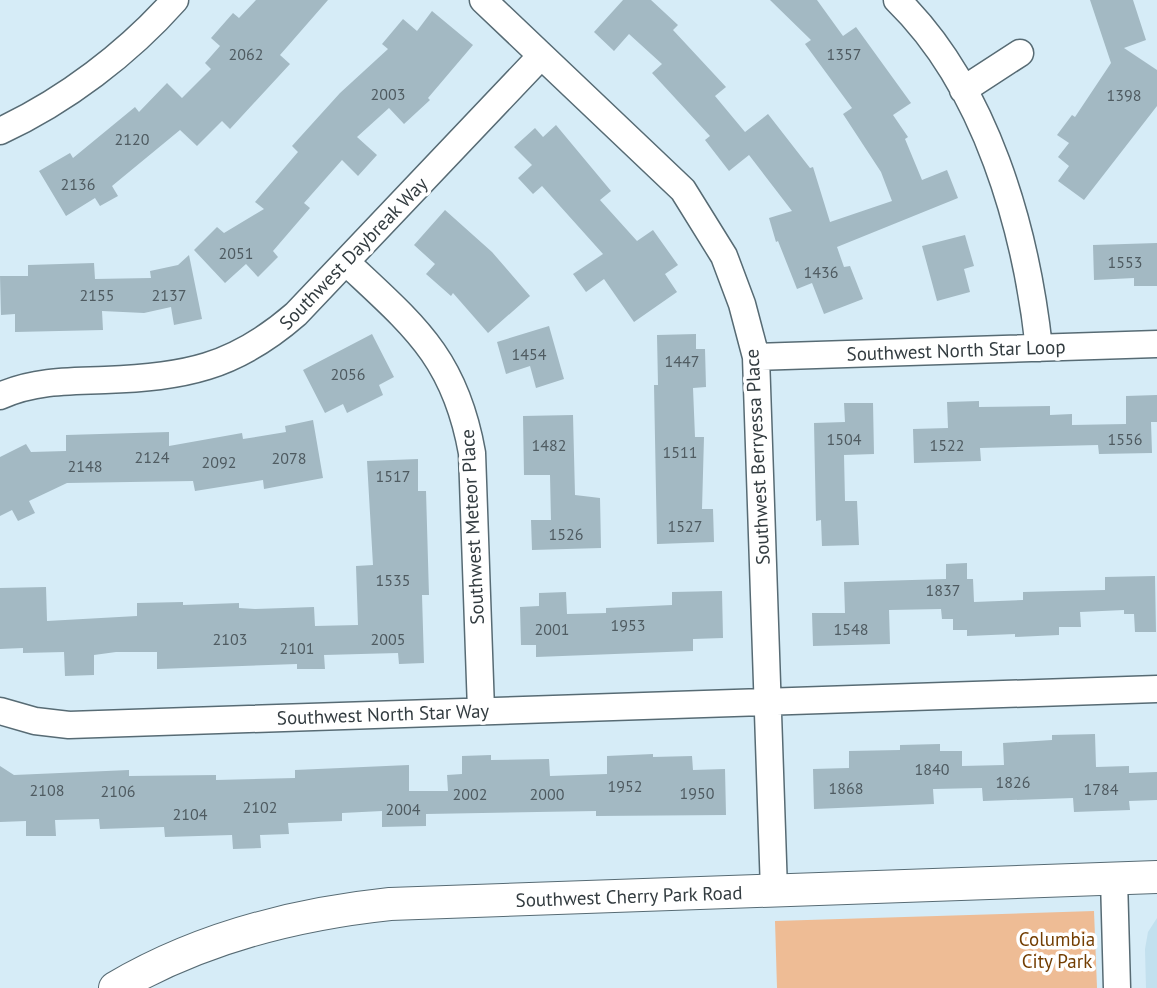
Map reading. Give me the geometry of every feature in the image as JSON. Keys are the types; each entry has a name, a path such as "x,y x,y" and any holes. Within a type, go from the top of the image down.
{"main road":[{"name":"Southwest Cherry Park Road","path":"115,988 187,953 264,926 346,909 390,904 1157,877"}],"street":[{"path":"0,131 54,102 154,24 175,0"},
{"name":"Southwest Berryessa Place","path":"483,0 683,190 724,256 742,304 756,357 774,891"},
{"path":"897,0 932,41 963,90 996,162 1015,214 1034,299 1039,348"},
{"path":"963,90 1020,53"},
{"name":"Southwest Daybreak Way","path":"0,396 37,384 145,378 206,369 273,334 346,262 541,56"},
{"name":"Southwest Meteor Place","path":"346,262 415,326 440,359 465,417 472,453 481,710"},
{"name":"Southwest North Star Loop","path":"756,357 1157,344"},
{"path":"767,702 1157,689"},
{"name":"Southwest North Star Way","path":"0,711 35,721 69,725 767,702"},
{"path":"1114,879 1117,988"}],"shaded area":[{"path":"1157,918 1157,988 1146,988 1145,949 1148,932"}],"green space":[{"name":"Columbia City Park","path":"1094,911 1097,988 777,988 775,921"}],"building":[{"path":"256,0 328,0 280,55 290,64 230,129 222,121 197,146 180,130 112,186 118,196 100,206 95,198 66,216 39,171 70,153 73,158 135,107 139,112 167,83 182,98 211,69 205,63 220,46 211,38 233,13 239,18"},
{"path":"623,0 651,0 678,25 673,30 726,87 715,96 745,132 768,114 810,168 813,167 830,222 892,201 881,172 843,114 852,108 805,44 811,40 770,0 817,0 843,36 856,27 911,103 893,115 908,137 905,139 922,180 947,170 958,198 837,247 844,267 850,266 863,299 824,314 812,283 797,289 778,241 776,242 769,218 792,211 749,155 729,171 705,140 710,136 652,73 662,64 629,34 614,51 594,32"},
{"path":"1090,0 1133,0 1146,40 1124,48 1157,70 1157,106 1084,200 1058,181 1069,166 1058,157 1069,143 1057,135 1072,115 1075,117 1111,63"},
{"path":"432,11 473,45 428,98 430,100 404,124 389,108 357,137 377,155 358,176 342,160 304,203 310,208 273,251 278,257 258,277 246,264 225,283 194,250 217,227 224,233 264,209 255,202 298,152 292,146 340,93 388,49 382,44 403,19 417,31"},
{"path":"556,125 611,191 600,200 637,241 653,230 678,265 665,274 677,292 634,322 604,279 586,292 573,274 603,254 542,186 533,194 518,178 532,165 514,147 535,128 543,137"},
{"path":"445,210 492,252 530,296 488,333 453,293 451,296 426,274 435,264 414,245"},
{"path":"965,235 974,266 964,269 970,292 937,301 922,246"},
{"path":"1157,243 1157,286 1134,286 1134,278 1094,280 1093,245"},
{"path":"189,255 202,319 174,325 171,307 144,313 102,311 103,330 15,332 15,314 1,315 0,276 28,276 28,265 94,263 95,279 151,278 150,271 178,265"},
{"path":"549,326 564,379 536,388 530,366 506,374 497,342"},
{"path":"372,334 394,377 379,385 383,395 347,413 343,404 325,413 303,370"},
{"path":"696,334 696,349 705,349 706,387 693,388 695,437 704,437 702,509 713,509 714,542 657,544 654,385 658,385 657,335"},
{"path":"1157,395 1157,422 1151,422 1152,453 1099,454 1098,445 980,448 981,461 914,463 913,429 948,428 947,402 979,401 979,407 1050,406 1050,415 1072,414 1072,425 1126,424 1126,396"},
{"path":"844,403 873,403 874,454 844,455 845,501 857,501 859,545 822,546 821,520 816,521 814,423 845,422"},
{"path":"573,415 575,495 600,498 601,548 532,550 531,520 551,520 550,475 524,475 523,416"},
{"path":"313,420 323,478 264,489 263,480 195,491 193,481 67,483 29,501 35,513 18,521 12,510 0,516 0,457 26,444 31,452 66,451 66,435 169,432 169,446 242,433 243,439 286,432 285,426"},
{"path":"418,459 418,491 426,491 429,595 422,595 424,663 399,664 398,653 324,655 325,669 297,669 297,664 157,669 157,652 116,652 94,655 94,675 65,676 64,652 23,653 23,648 0,649 0,588 46,587 47,621 137,616 137,603 183,602 183,605 239,603 239,608 255,609 314,607 315,626 358,625 356,566 373,565 367,461"},
{"path":"967,563 967,579 973,579 974,602 1023,600 1023,592 1105,590 1105,577 1155,576 1156,632 1135,632 1134,614 1124,614 1124,610 1080,612 1081,627 1059,627 1059,635 967,636 967,630 953,630 953,619 942,619 941,609 889,610 890,644 813,646 812,613 845,613 844,582 946,579 946,564"},
{"path":"722,591 723,638 693,639 693,651 536,657 536,645 521,645 520,607 539,606 539,593 566,592 567,614 606,613 606,608 672,605 672,592"},
{"path":"1095,734 1096,767 1129,766 1129,773 1157,772 1157,800 1129,801 1130,810 1074,812 1073,798 983,801 982,788 933,789 934,804 814,809 813,769 849,768 849,751 900,750 900,745 940,744 940,751 962,751 962,766 1004,765 1003,743 1052,740 1052,735"},
{"path":"653,754 653,757 692,756 693,770 725,769 726,815 596,816 596,811 426,814 426,826 382,827 382,811 342,813 342,821 288,823 289,834 260,835 261,848 233,849 232,835 165,837 164,827 100,829 99,819 55,820 56,836 26,836 26,821 0,822 0,766 14,775 129,770 129,776 216,775 216,780 295,778 295,770 409,765 409,791 448,791 447,775 462,774 462,756 491,755 491,760 549,759 550,776 607,774 607,756"}]}
